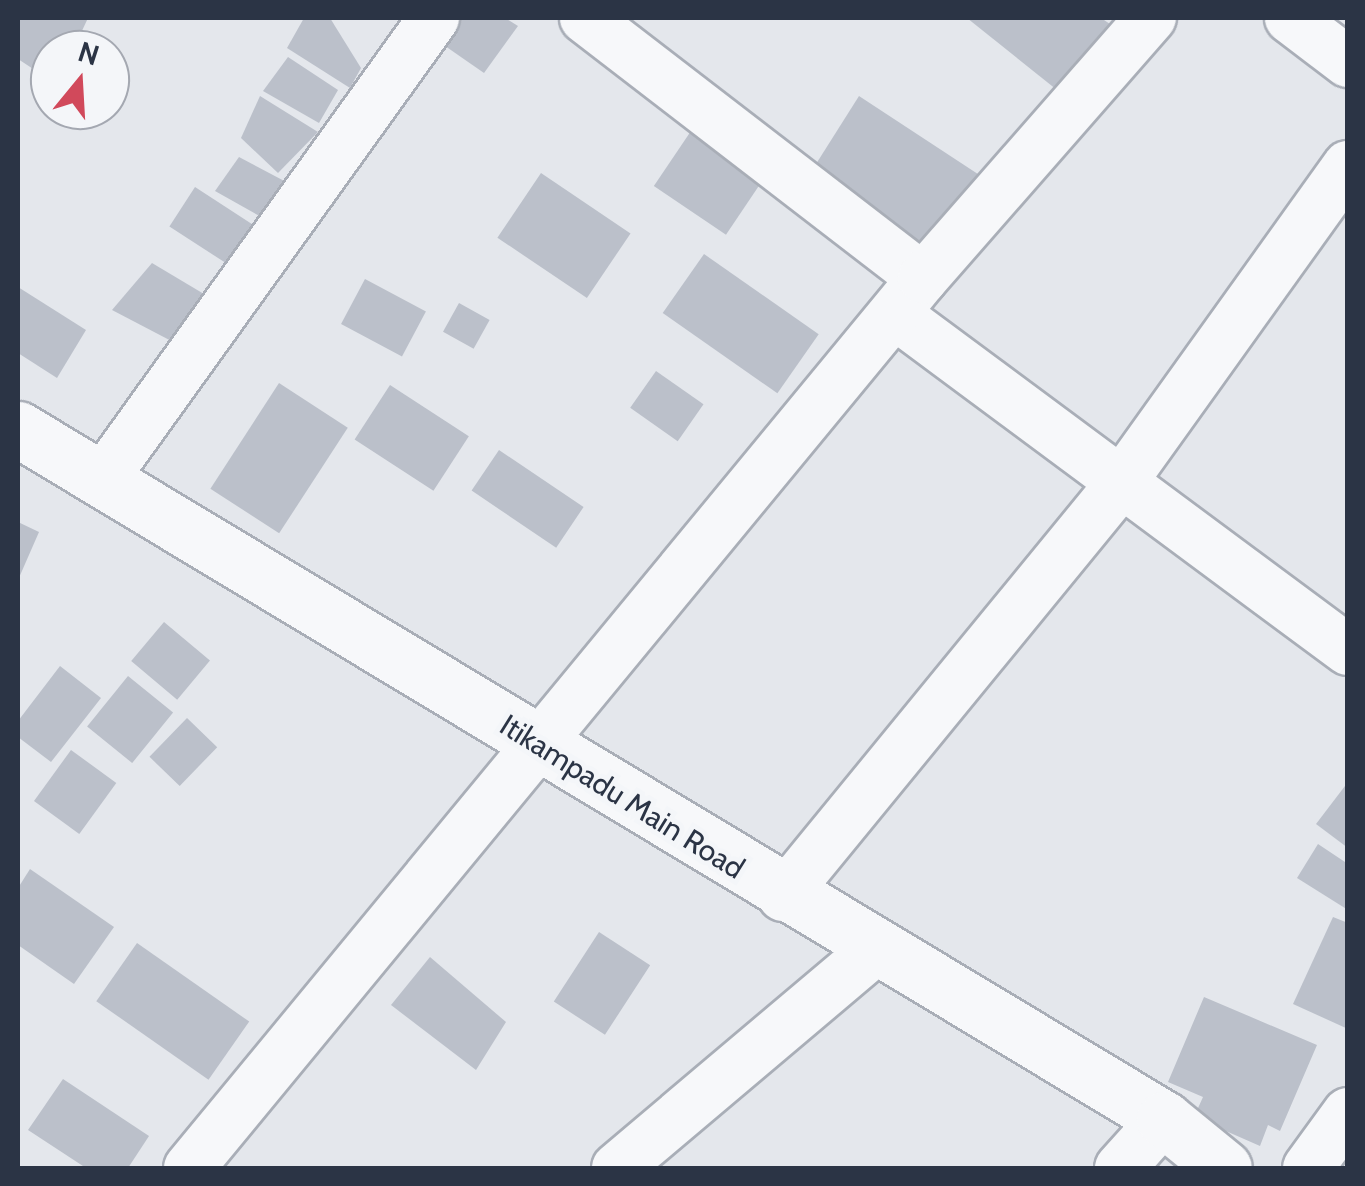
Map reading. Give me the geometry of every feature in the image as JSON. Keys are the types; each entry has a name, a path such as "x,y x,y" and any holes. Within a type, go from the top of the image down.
{"street":[{"path":"105,476 434,18"},
{"path":"585,18 909,296 1118,486 1348,650"},
{"path":"1290,18 1348,62"},
{"path":"189,1168 542,748 909,296 1144,20"},
{"path":"782,896 1118,486 1348,166"},
{"name":"Itikampadu Main Road","path":"18,428 105,476 872,952 1164,1119 1224,1168"},
{"path":"618,1168 872,952"},
{"path":"1308,1168 1348,1112"},
{"path":"1120,1168 1164,1119"}],"building":[{"path":"18,18 88,18 82,30 30,30 30,67 18,59"},
{"path":"304,18 330,18 361,68 350,88 287,48"},
{"path":"450,18 505,18 518,26 484,73 435,39"},
{"path":"967,18 1101,18 1113,26 1062,94"},
{"path":"288,57 338,90 319,123 263,91"},
{"path":"260,96 318,132 278,173 241,138"},
{"path":"859,96 987,180 925,255 816,164"},
{"path":"693,128 765,177 726,235 654,186"},
{"path":"239,157 290,184 263,218 215,191"},
{"path":"541,173 631,233 587,298 497,238"},
{"path":"195,187 255,226 229,265 169,226"},
{"path":"704,254 819,334 777,393 663,313"},
{"path":"152,263 209,297 179,345 112,310"},
{"path":"365,279 426,311 402,356 341,324"},
{"path":"18,287 86,330 57,378 18,353"},
{"path":"459,303 490,320 474,349 443,332"},
{"path":"656,371 704,404 678,441 630,408"},
{"path":"279,383 348,428 279,533 210,489"},
{"path":"390,385 469,436 433,491 355,440"},
{"path":"499,450 584,507 556,548 472,491"},
{"path":"18,522 39,532 18,580"},
{"path":"164,622 210,661 177,700 131,661"},
{"path":"60,666 101,698 51,762 18,737 18,721"},
{"path":"128,676 173,713 132,763 87,727"},
{"path":"187,718 217,747 180,786 149,757"},
{"path":"71,750 116,783 79,834 34,801"},
{"path":"1348,782 1348,848 1316,824"},
{"path":"1318,844 1348,864 1348,910 1297,878"},
{"path":"30,869 114,927 74,984 18,945 18,888"},
{"path":"1333,917 1348,923 1348,1029 1293,1004"},
{"path":"599,932 650,965 605,1035 554,1002"},
{"path":"137,943 249,1022 208,1080 96,1001"},
{"path":"430,957 506,1022 476,1070 391,1005"},
{"path":"1204,997 1317,1045 1280,1131 1268,1125 1260,1146 1194,1117 1203,1097 1168,1082"},
{"path":"63,1079 149,1136 128,1168 86,1168 28,1130"}]}
